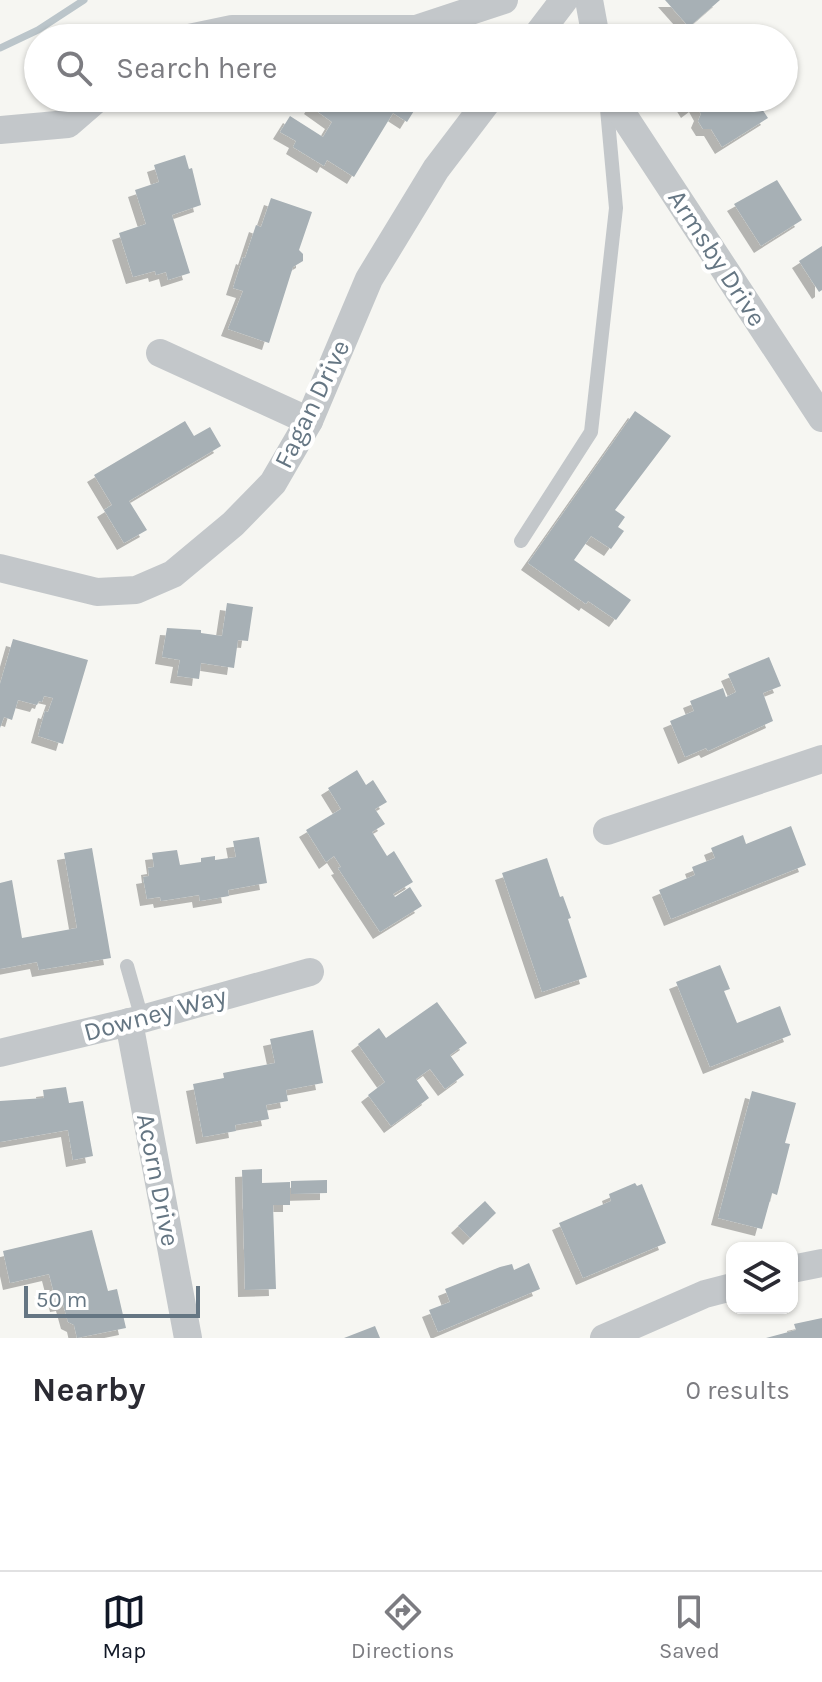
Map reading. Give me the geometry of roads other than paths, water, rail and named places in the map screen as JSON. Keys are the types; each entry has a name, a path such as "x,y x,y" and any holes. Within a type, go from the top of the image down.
{"street":[{"path":"431,24 504,0"},
{"path":"546,24 564,0"},
{"path":"589,0 593,24"},
{"path":"0,130 68,124 82,112"},
{"name":"Fagan Drive","path":"0,568 97,592 136,590 173,574 233,524 273,483 309,421 369,279 436,169 479,112"},
{"name":"Armsby Drive","path":"621,112 822,418"},
{"path":"160,353 309,421"},
{"path":"607,831 822,759"},
{"name":"Downey Way","path":"0,1053 136,1020 310,972"},
{"name":"Acorn Drive","path":"136,1020 188,1338"},
{"path":"798,1268 822,1263"},
{"path":"604,1338 705,1294 726,1289"}],"lane":[{"path":"521,541 591,432 616,208 607,112"},
{"path":"127,966 136,1020"}],"waterway":[{"path":"47,24 84,0"},
{"path":"0,48 24,37"}]}
